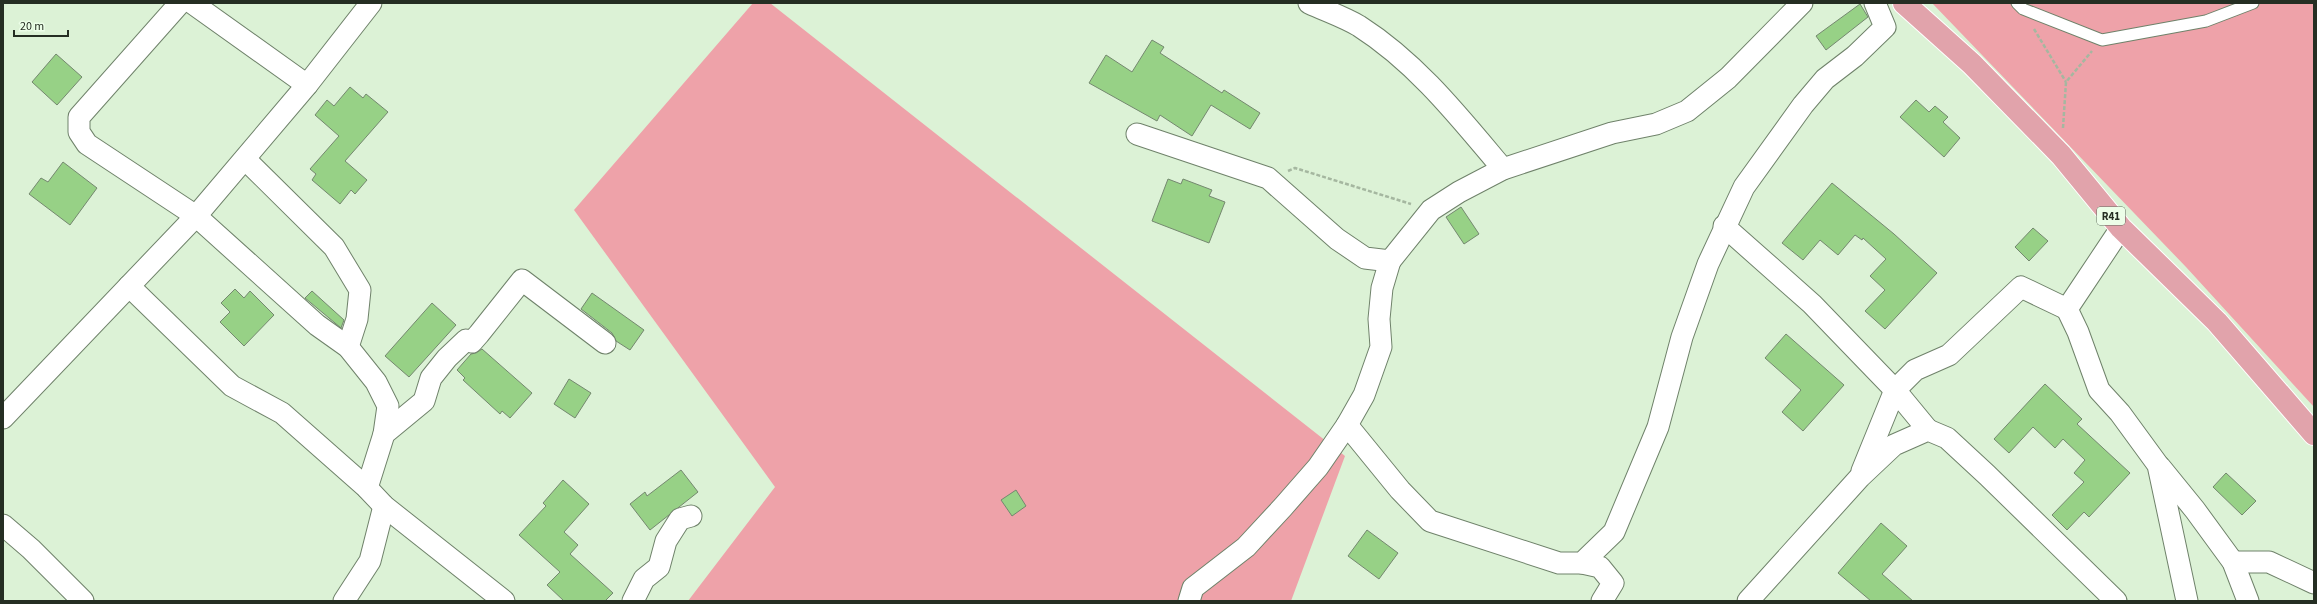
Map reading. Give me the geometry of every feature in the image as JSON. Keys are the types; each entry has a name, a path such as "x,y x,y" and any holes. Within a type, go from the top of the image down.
{"main road":[{"name":"R41","path":"1904,3 1972,64 2061,155 2121,228 2217,322 2314,434"}],"street":[{"path":"180,3 79,117 79,132 87,144 196,216 317,325 348,347 376,382 388,406 384,434 367,488"},
{"path":"192,3 307,85"},
{"path":"3,418 196,216 307,85 371,3"},
{"path":"1309,3 1358,26 1395,53 1435,90 1503,169"},
{"path":"1189,601 1193,588 1246,547 1283,507 1318,467 1347,425 1364,395 1381,347 1379,319 1382,288 1390,261 1431,210 1459,192 1503,169 1612,133 1656,124 1687,111 1728,78 1802,3"},
{"path":"1582,563 1614,532 1658,426 1682,337 1708,264 1724,226 1744,187 1803,104 1825,79 1855,56 1885,27 1875,3"},
{"path":"1137,134 1268,178 1337,239 1365,258 1390,261"},
{"path":"245,159 334,247 360,290 357,319 348,347"},
{"path":"1724,226 1812,304 1894,390 1928,430 1947,438 1976,464 2116,601"},
{"path":"2068,308 2121,228"},
{"path":"384,434 424,401 431,378 435,373 466,340 472,342 522,280 605,343"},
{"path":"129,286 232,386 282,413 367,488 384,506 504,601"},
{"path":"1860,477 1894,390 1915,370 1949,355 2021,287 2068,308 2099,390 2120,413 2233,562 2248,601"},
{"path":"1347,425 1400,490 1430,521 1559,563 1582,563 1600,567 1613,583 1602,601"},
{"path":"1748,601 1860,477 1894,445 1928,430"},
{"path":"2158,465 2177,564 2187,601"},
{"path":"344,601 370,562 384,506"},
{"path":"633,601 644,579 659,567 666,541 680,519 691,516"},
{"path":"3,525 31,549 83,601"},
{"path":"2233,562 2269,562 2314,583"}],"lane":[{"path":"2020,6 2102,40 2206,21 2254,3"}],"path":[{"path":"2020,6 2066,82 2061,155"},
{"path":"2066,82 2102,40"},
{"path":"1268,178 1295,168 1431,210"}],"shaded area":[{"path":"753,3 770,3 1345,456 1291,601 688,601 775,487 574,210"},
{"path":"1932,3 2314,3 2314,407 2186,267"}],"building":[{"path":"1860,4 1868,17 1826,50 1816,36"},
{"path":"1152,40 1164,47 1160,53 1222,93 1224,90 1260,113 1250,129 1211,105 1192,136 1160,115 1157,121 1089,83 1106,55 1132,72"},
{"path":"56,54 82,77 57,105 32,82"},
{"path":"350,87 363,98 366,94 388,112 345,161 367,180 355,194 351,190 340,204 312,180 316,174 310,169 339,136 315,115 327,100 334,106"},
{"path":"1916,100 1929,112 1935,106 1948,117 1943,122 1960,138 1944,157 1900,117"},
{"path":"63,162 97,188 70,225 29,194 41,178 48,182"},
{"path":"1168,179 1181,184 1183,179 1212,190 1209,196 1225,202 1209,243 1152,221"},
{"path":"1832,183 1894,234 1937,273 1885,329 1865,311 1885,290 1870,276 1886,259 1863,238 1862,240 1855,235 1838,255 1820,240 1803,260 1782,243"},
{"path":"1461,207 1479,234 1464,244 1446,217"},
{"path":"2033,228 2048,241 2029,261 2015,247"},
{"path":"235,289 244,298 250,291 274,315 244,346 220,322 230,312 221,303"},
{"path":"312,291 344,320 341,328 305,298"},
{"path":"592,293 644,330 630,350 616,341 612,333 581,309"},
{"path":"432,303 456,325 409,377 385,356"},
{"path":"1786,334 1844,385 1803,431 1782,412 1801,390 1765,358"},
{"path":"482,349 532,393 510,418 502,411 500,414 463,380 465,378 457,370 471,354"},
{"path":"569,379 591,393 575,418 554,404"},
{"path":"2045,384 2082,419 2077,424 2130,473 2089,517 2084,512 2067,530 2052,515 2084,482 2074,473 2085,460 2063,439 2055,448 2033,427 2009,453 1994,439"},
{"path":"681,470 698,492 650,530 630,504 645,492 647,496"},
{"path":"2226,473 2256,501 2242,515 2213,487"},
{"path":"563,480 589,504 564,532 578,545 570,554 613,593 605,601 564,601 547,585 560,572 519,535 546,506 543,503"},
{"path":"1016,490 1026,506 1012,516 1001,500"},
{"path":"1881,523 1907,546 1882,574 1913,601 1871,601 1838,573"},
{"path":"1367,530 1398,553 1379,579 1348,556"}]}
